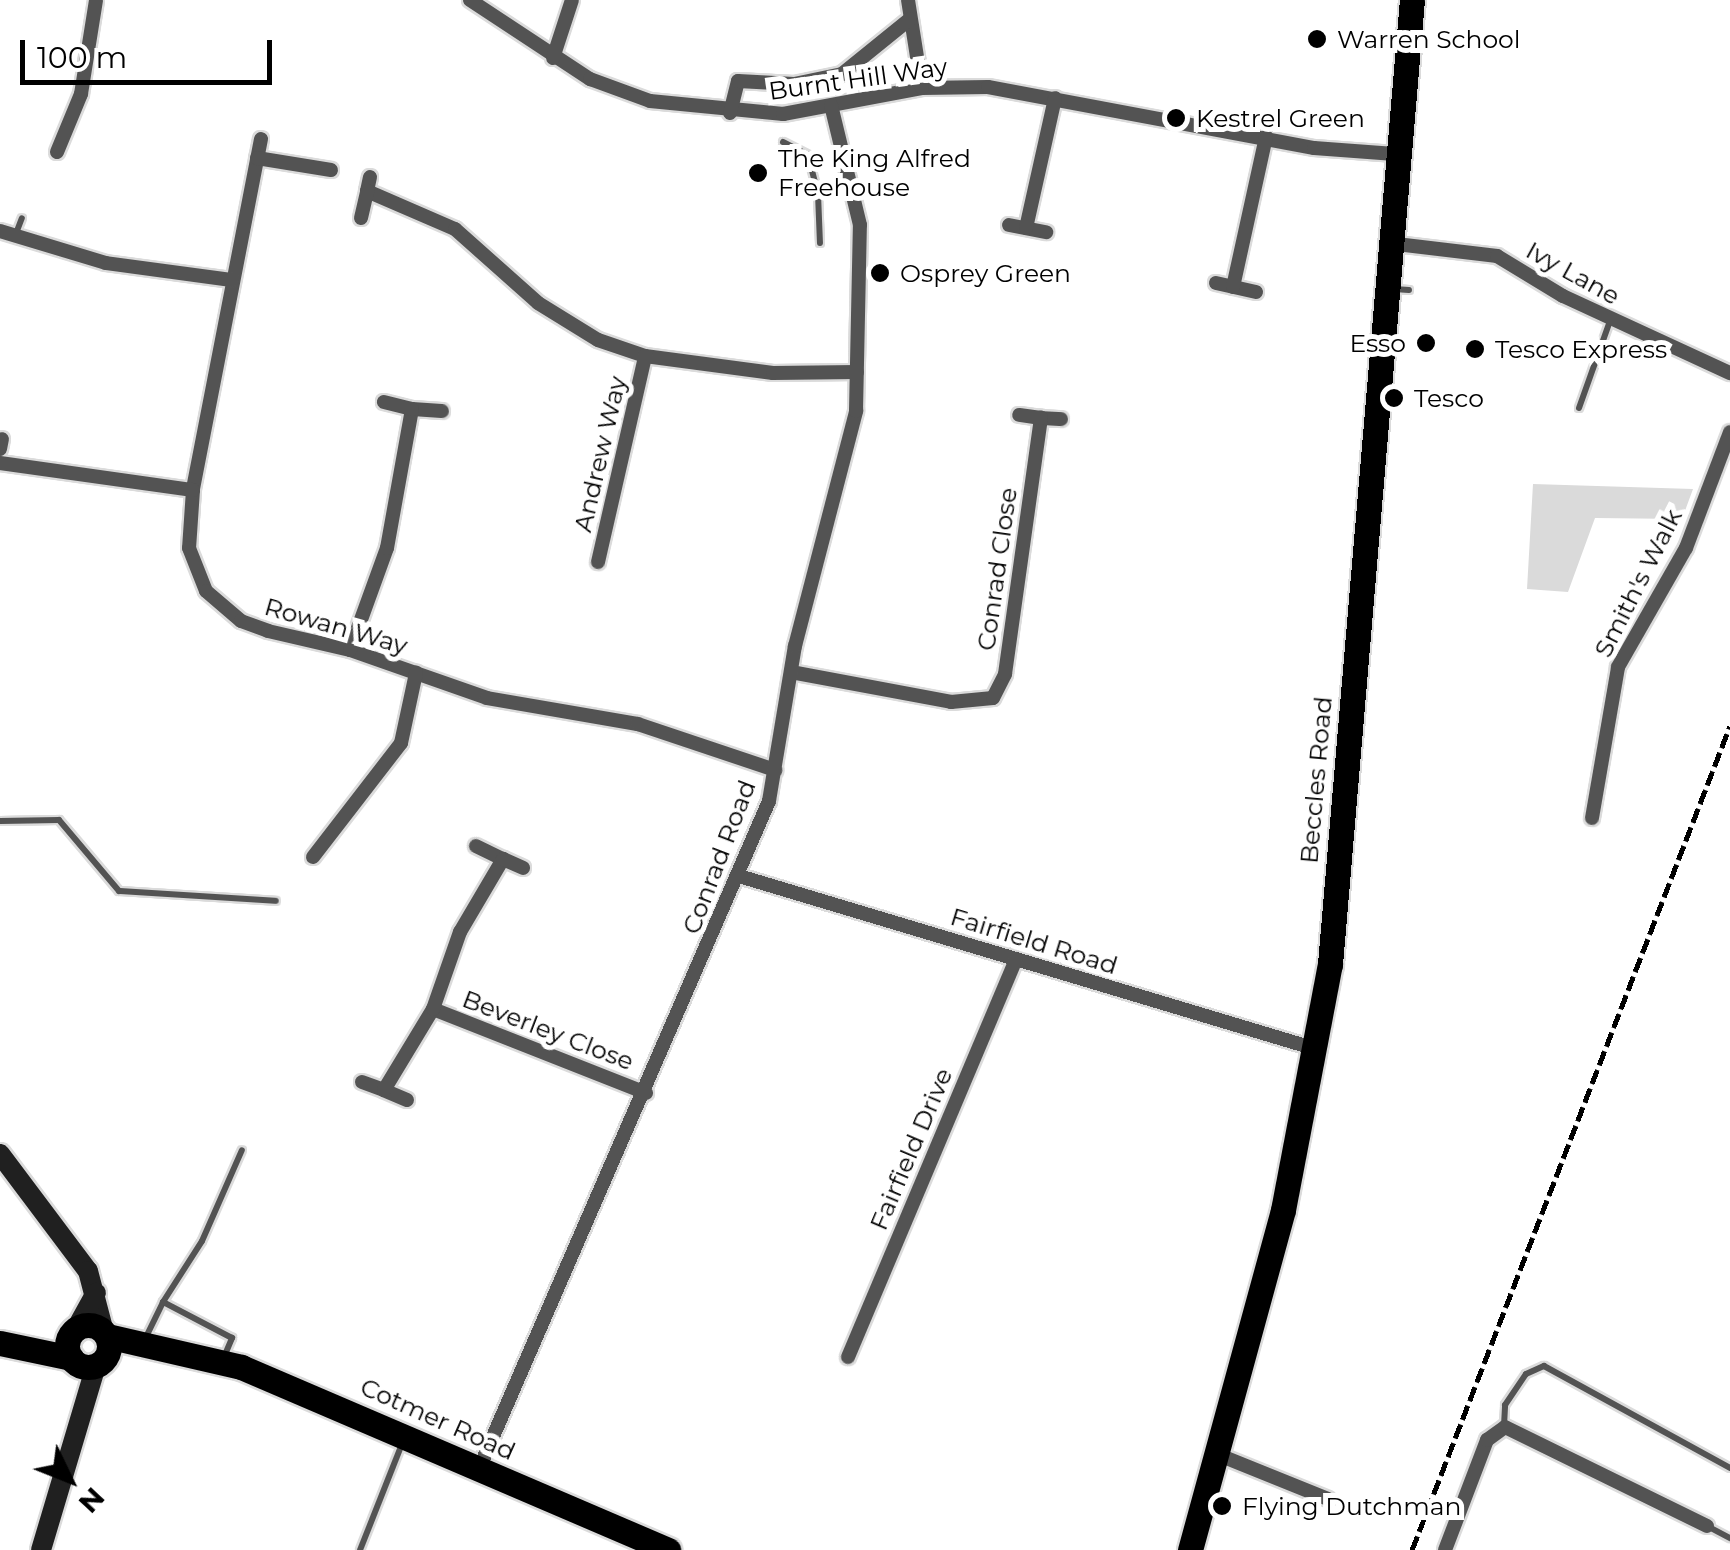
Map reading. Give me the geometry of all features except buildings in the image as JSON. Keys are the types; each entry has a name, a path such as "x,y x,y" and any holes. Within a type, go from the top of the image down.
{"highway":[{"name":"Beccles Road","path":"1190,1550 1214,1453 1264,1292 1316,1049 1344,826 1396,289 1387,243 1412,0"},
{"path":"6,1344 75,1328"},
{"path":"75,1328 66,1344 92,1352"},
{"name":"Cotmer Road","path":"92,1352 144,1341 222,1363 404,1438 638,1544 668,1550"},
{"path":"6,1344 92,1352"},
{"name":"Cotmer Road","path":"92,1352 181,1354"}],"street":[{"path":"57,152 81,94 96,0"},
{"name":"Burnt Hill Way","path":"470,0 553,58 650,101 730,113 783,114 922,88 988,87 1266,137 1395,154"},
{"path":"553,58 572,0"},
{"path":"908,0 922,88"},
{"path":"730,113 738,81 794,84 842,74 910,20"},
{"path":"1026,228 1055,98"},
{"name":"Conrad Road","path":"478,1471 770,802 815,556 846,465 857,372 854,309 862,262 852,188 832,105"},
{"path":"1233,287 1266,137"},
{"name":"Rowan Way","path":"261,139 194,490 189,548 196,573 220,606 268,631 350,650 488,698 638,724 775,770"},
{"path":"258,158 331,170"},
{"path":"361,218 368,184 455,228 538,303 598,340 645,356 774,373 857,372"},
{"path":"1009,225 1046,232"},
{"path":"0,231 106,263 232,280"},
{"name":"Ivy Lane","path":"1387,243 1482,250 1610,320 1730,373"},
{"path":"1216,283 1256,292"},
{"name":"Andrew Way","path":"598,562 645,356"},
{"path":"384,402 412,409 442,410"},
{"path":"350,650 387,548 412,409"},
{"path":"1018,416 1061,419"},
{"name":"Conrad Close","path":"791,672 951,702 993,698 1005,674 1040,418"},
{"name":"Smith's Walk","path":"1592,818 1618,666 1686,548 1730,432"},
{"path":"0,462 194,490"},
{"path":"314,857 401,743 416,673"},
{"path":"476,846 523,868"},
{"name":"Beverley Close","path":"384,1090 434,1009 460,932 504,859"},
{"name":"Fairfield Road","path":"739,876 1316,1049"},
{"name":"Fairfield Drive","path":"848,1357 1016,959"},
{"name":"Beverley Close","path":"434,1009 646,1093"},
{"path":"362,1082 408,1100"},
{"path":"0,1154 88,1271 96,1292 92,1352 78,1428 41,1550"},
{"path":"75,1328 96,1292"},
{"path":"1445,1550 1487,1440 1504,1427 1707,1526"},
{"path":"1214,1453 1328,1499"}],"lane":[{"path":"783,142 808,155 818,194 820,244"},
{"path":"818,194 852,188"},
{"path":"16,236 22,218"},
{"path":"1579,408 1610,320"},
{"path":"0,821 59,820 119,891 276,901"},
{"path":"144,1341 163,1302 202,1241 242,1150"},
{"path":"163,1302 232,1338 222,1363"},
{"path":"1504,1427 1505,1405 1526,1374 1544,1366 1730,1468"},
{"path":"360,1550 404,1438"},
{"path":"1707,1526 1730,1538"}],"shaded area":[{"path":"1533,484 1693,489 1682,519 1595,518 1568,592 1527,589"}],"railway":[{"path":"1412,1550 1730,726"}],"place":[{"name":"Warren School","path":"1317,39"},
{"name":"Kestrel Green","path":"1176,118"},
{"name":"The King Alfred Freehouse","path":"758,173"},
{"name":"Osprey Green","path":"880,273"},
{"name":"Esso","path":"1426,343"},
{"name":"Tesco Express","path":"1475,349"},
{"name":"Tesco","path":"1394,398"},
{"name":"Flying Dutchman","path":"1222,1506"}]}
